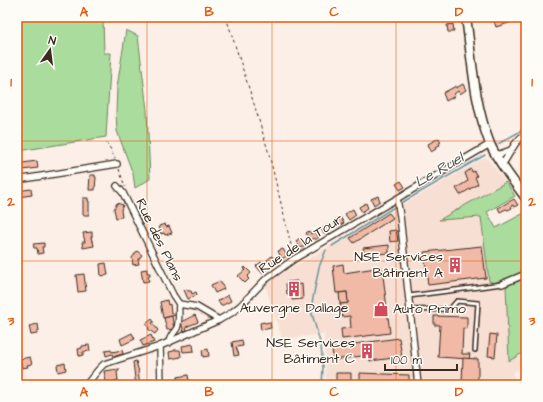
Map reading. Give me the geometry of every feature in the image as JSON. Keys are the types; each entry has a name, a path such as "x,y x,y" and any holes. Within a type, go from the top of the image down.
{"main road":[{"path":"466,17 476,90 482,119 490,144 502,165 526,198"}],"street":[{"path":"502,165 508,158 516,142 526,134"},
{"name":"Rue de la Tour","path":"86,385 104,364 169,343 231,313 240,306 264,280 294,259 490,144"},
{"path":"496,154 511,150"},
{"path":"17,180 117,164"},
{"name":"Rue des Plans","path":"117,186 123,193 173,295 179,304"},
{"path":"397,199 418,385"},
{"path":"502,284 526,274"},
{"path":"169,343 169,340 177,328 179,319 179,304 197,307 219,320"},
{"path":"160,346 162,385"}],"lane":[{"path":"408,296 502,284"},
{"path":"410,310 450,309 457,301 478,302 475,350"}],"path":[{"path":"226,17 269,154 294,259"},
{"path":"106,142 117,164 125,186"}],"shaded area":[{"path":"486,157 506,182 440,220 481,217 489,281 494,283 506,278 509,360 523,353 526,359 526,366 512,373 519,385 326,385 324,334 282,339 265,285 293,266"}],"green space":[{"path":"17,17 103,17 104,53 111,53 106,137 19,151 19,176 17,177"},
{"path":"126,30 138,36 147,110 150,179 135,188 133,174 117,131 117,87"},
{"path":"506,182 515,196 487,212 496,228 526,212 526,270 494,283 489,281 481,217 439,220"},
{"path":"526,278 526,351 509,361 506,286"}],"building":[{"path":"510,17 511,21 496,27 494,21"},
{"path":"453,24 454,32 448,32 447,25"},
{"path":"463,84 466,90 460,94 458,91 454,94 455,96 446,101 443,93"},
{"path":"439,138 441,142 439,143 440,145 435,147 436,149 431,152 428,144"},
{"path":"37,161 38,168 23,170 22,163"},
{"path":"471,169 477,176 475,177 478,184 460,195 456,188 468,181 465,173"},
{"path":"90,175 95,175 96,177 95,190 89,190"},
{"path":"401,181 405,187 400,190 396,184"},
{"path":"31,189 32,195 18,197 17,191"},
{"path":"378,196 380,201 374,205 371,199"},
{"path":"83,198 88,198 89,215 83,215"},
{"path":"514,199 518,205 514,207 513,205 511,206 512,208 500,212 498,208"},
{"path":"117,203 123,205 121,210 122,217 116,218 114,209"},
{"path":"366,203 368,208 362,212 359,207"},
{"path":"353,209 356,215 349,220 345,214"},
{"path":"389,213 393,218 354,243 350,238"},
{"path":"340,217 344,223 336,227 333,221"},
{"path":"165,224 166,227 169,226 172,233 165,235 164,233 161,234 159,226"},
{"path":"328,225 331,230 324,234 321,229"},
{"path":"396,230 398,241 390,242 389,231"},
{"path":"309,231 311,234 315,232 319,237 315,240 314,238 310,240 306,233"},
{"path":"92,232 91,237 94,246 83,248 82,242 85,242 83,233"},
{"path":"300,238 305,246 300,248 296,241"},
{"path":"44,243 44,247 42,247 43,253 38,254 37,248 34,248 33,244"},
{"path":"389,245 389,253 364,255 363,248"},
{"name":"NSE Services Bâtiment A","path":"482,246 486,278 428,285 424,252"},
{"path":"283,249 287,256 282,259 278,251"},
{"path":"137,251 142,255 138,260 139,264 133,265 132,258"},
{"path":"272,256 276,263 271,266 267,260"},
{"path":"261,262 267,269 262,273 256,266"},
{"path":"106,263 108,275 101,276 100,264"},
{"path":"343,264 344,273 382,267 390,333 342,339 341,329 351,328 350,316 342,317 340,304 348,303 347,292 336,293 333,266"},
{"path":"245,267 251,273 247,277 249,279 245,283 238,276 245,270"},
{"path":"147,269 147,273 150,273 150,276 148,277 149,281 143,282 141,270"},
{"path":"84,274 86,291 78,292 76,275"},
{"path":"220,281 224,289 215,293 211,285"},
{"name":"Auvergne Dallage","path":"297,281 298,285 302,284 303,299 292,300 292,293 287,294 286,284 287,282"},
{"path":"187,289 188,291 191,291 192,294 196,292 197,295 188,299 184,290"},
{"path":"347,292 348,303 340,304 339,293"},
{"path":"228,295 231,301 221,306 218,301"},
{"path":"167,300 168,305 170,304 171,313 175,312 176,315 163,318 160,302"},
{"path":"195,315 198,322 186,327 187,331 184,332 181,322"},
{"path":"172,316 174,329 167,330 164,318"},
{"path":"434,316 467,317 467,329 463,328 462,354 470,354 469,359 438,357 440,325 434,325"},
{"path":"152,319 154,322 152,323 158,330 155,334 148,329 149,328 146,324"},
{"path":"270,322 271,328 261,330 260,323"},
{"path":"38,324 39,331 37,331 37,334 31,335 29,326"},
{"path":"132,333 135,339 122,345 120,339"},
{"path":"490,334 497,335 495,357 488,356"},
{"path":"151,335 154,342 143,346 140,340"},
{"name":"NSE Services Bâtiment C","path":"399,338 402,357 370,361 369,355 333,360 332,347"},
{"path":"242,340 243,346 236,347 239,355 234,356 232,342"},
{"path":"193,344 194,351 183,352 182,346"},
{"path":"89,345 90,351 83,352 83,355 79,356 78,349 82,348 82,346"},
{"path":"208,349 209,356 203,357 202,350"},
{"path":"111,350 112,352 122,350 123,354 113,357 112,354 106,356 105,351"},
{"path":"180,350 181,357 170,359 169,352"},
{"path":"30,357 32,364 27,365 28,367 22,368 20,359"},
{"path":"463,358 478,359 478,385 462,384"},
{"path":"136,361 139,370 140,385 136,385 135,379 133,362"},
{"path":"65,363 66,370 58,372 57,365"},
{"path":"119,369 119,371 117,371 118,381 106,382 104,371"},
{"path":"336,373 351,373 351,385 339,385 339,383 336,383"},
{"path":"360,373 409,375 409,384 360,385"},
{"path":"188,375 189,381 178,383 177,377"},
{"path":"118,381 119,385 106,385 106,382"}],"waterway":[{"name":"Le Ruel","path":"498,144 526,128"},
{"name":"Le Ruel","path":"403,202 485,155"},
{"name":"Le Ruel","path":"332,246 396,206"},
{"name":"Le Ruel","path":"322,385 323,367 321,346 311,310 319,267 326,250"}],"place":[{"name":"NSE Services Bâtiment A","path":"455,265"},
{"name":"Auvergne Dallage","path":"294,289"},
{"name":"Auto Primo","path":"381,309"},
{"name":"NSE Services Bâtiment C","path":"367,351"}]}
